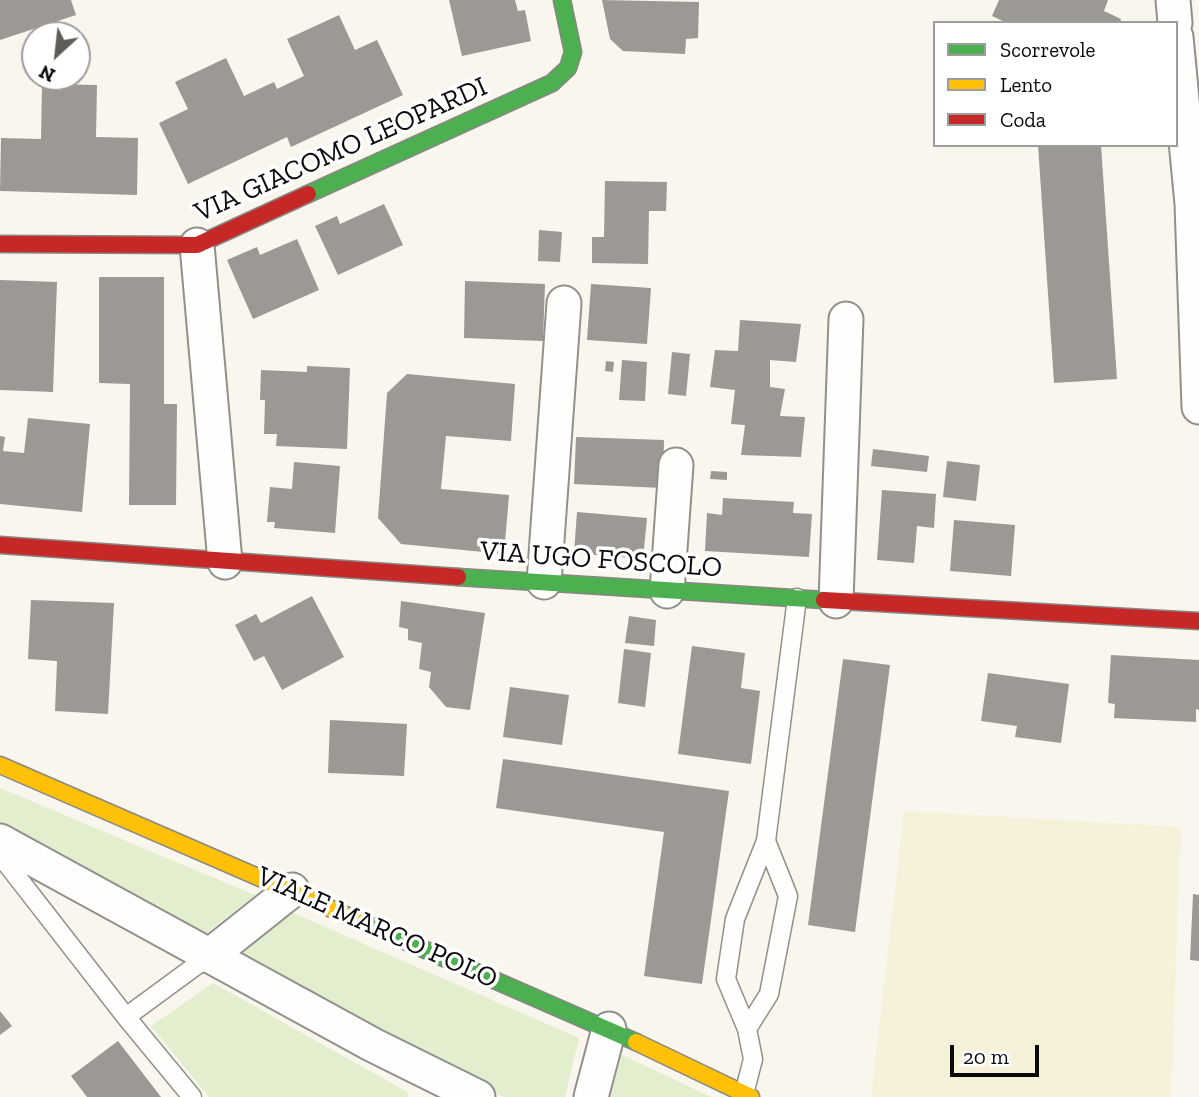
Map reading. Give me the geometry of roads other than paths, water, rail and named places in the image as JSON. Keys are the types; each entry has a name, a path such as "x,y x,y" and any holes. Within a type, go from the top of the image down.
{"street":[{"name":"VIA GIACOMO LEOPARDI","path":"0,244 197,245 552,83 568,68 573,52 562,0"},
{"path":"1173,0 1175,21"},
{"path":"1178,54 1196,204 1199,407"},
{"path":"197,245 225,562"},
{"path":"544,582 565,303"},
{"path":"836,600 846,319"},
{"path":"667,591 676,465"},
{"name":"VIA UGO FOSCOLO","path":"0,545 667,591 1199,621"},
{"name":"VIALE MARCO POLO","path":"0,765 609,1029 748,1095"},
{"path":"0,841 469,1095"},
{"path":"209,956 292,890"},
{"path":"591,1097 609,1029"}],"lane":[{"path":"748,1095 753,1059 747,1028 726,979 735,919 766,841 796,598"},
{"path":"747,1028 769,994 788,896 766,841"},
{"path":"0,855 192,1097"},
{"path":"126,1017 209,956"}]}
